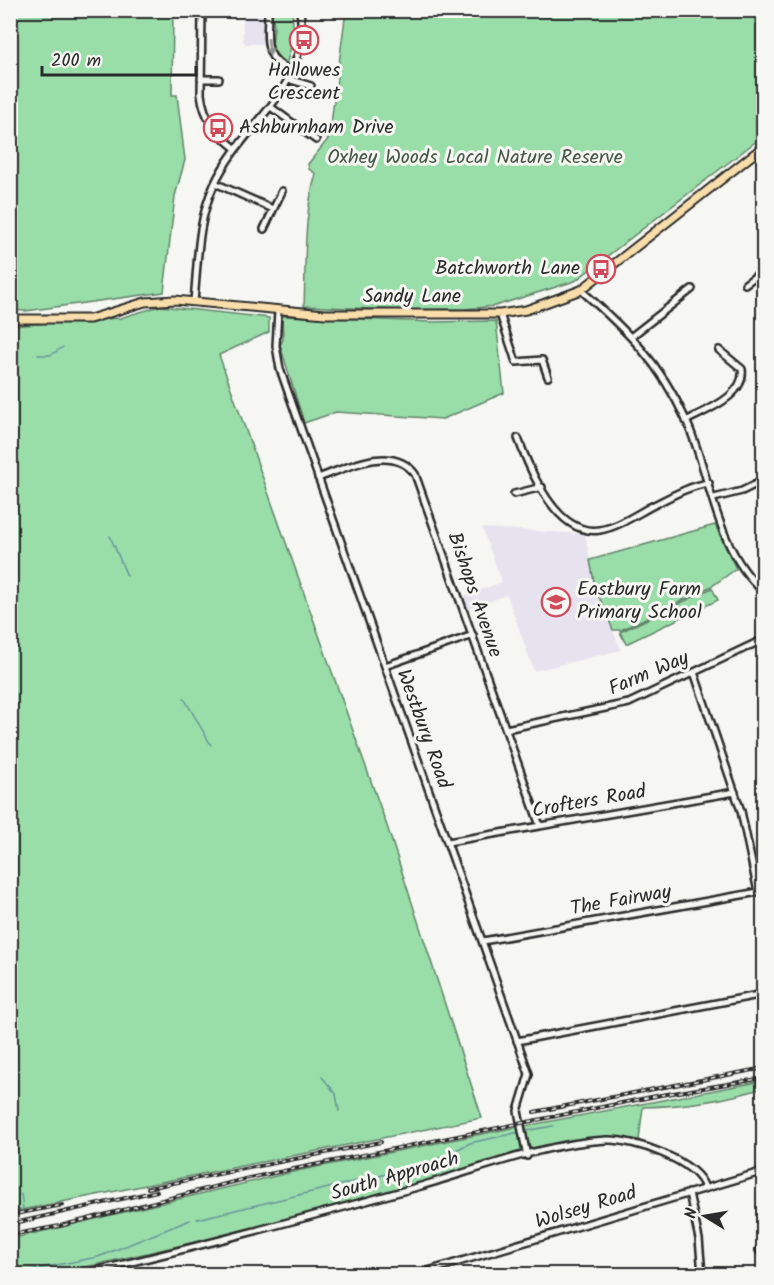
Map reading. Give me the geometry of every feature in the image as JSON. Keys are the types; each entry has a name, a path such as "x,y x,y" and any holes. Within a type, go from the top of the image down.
{"main road":[{"name":"Sandy Lane","path":"10,319 90,319 145,302 194,301 278,311 500,314 526,310 581,290 764,146"}],"street":[{"path":"202,10 202,102 210,123 218,134 235,148"},
{"path":"268,10 270,55 278,64 292,71"},
{"path":"194,301 200,232 215,183 235,148 272,108 288,80 301,36 300,10"},
{"path":"201,79 219,79"},
{"path":"288,80 311,86"},
{"path":"272,108 316,141"},
{"path":"215,183 273,209"},
{"path":"264,229 282,191"},
{"path":"745,284 764,270"},
{"path":"632,336 692,289"},
{"path":"581,290 632,336 655,364 686,421 729,547 743,569 764,592"},
{"name":"Westbury Road","path":"278,311 276,346 278,362 529,1077 518,1107 527,1156"},
{"path":"500,314 516,362 542,360 548,377"},
{"path":"686,421 734,392 742,383 742,369 719,350"},
{"path":"518,438 542,487 560,516 588,531 616,525 690,487 709,483"},
{"name":"Bishops Avenue","path":"318,478 374,459 392,460 409,467 417,479 540,826"},
{"path":"714,498 742,491 764,480"},
{"path":"514,494 542,487"},
{"path":"385,666 473,635"},
{"name":"Farm Way","path":"506,729 629,703 764,639"},
{"path":"694,672 735,792 761,892"},
{"name":"Crofters Road","path":"448,842 735,792"},
{"name":"The Fairway","path":"483,941 761,892"},
{"path":"518,1041 764,994"},
{"name":"South Approach","path":"81,1275 205,1246 527,1156 590,1142 609,1140 635,1143 678,1162 703,1182 705,1188"},
{"name":"Wolsey Road","path":"418,1275 764,1171"},
{"path":"689,1193 699,1239 702,1275"},
{"path":"764,1244 759,1250 764,1256"}],"shaded area":[{"path":"243,11 262,11 262,44 246,44 243,41"},
{"name":"Eastbury Farm Primary School","path":"482,528 585,534 595,587 621,650 534,671 507,595 468,609 464,596 502,582"}],"green space":[{"path":"11,10 173,11 172,95 177,95 185,160 175,196 164,292 26,311 11,310"},
{"path":"276,11 292,11 294,37 286,65 278,60 272,47 274,28 271,14"},
{"name":"Oxhey Woods Local Nature Reserve","path":"346,11 763,11 763,136 575,281 495,306 465,309 397,310 304,306 307,223 316,174 309,169 308,164 329,138"},
{"path":"160,306 269,318 269,332 219,355 387,826 482,1118 11,1212 11,326 120,318"},
{"path":"282,316 432,322 496,321 504,393 443,419 336,412 304,423 280,345 283,339"},
{"path":"715,525 736,569 712,586 621,630 613,630 595,587 590,560"},
{"path":"712,588 718,600 626,644 620,632"},
{"path":"763,1081 763,1088 733,1096 689,1104 643,1107 639,1140 612,1137 572,1140 533,1150 528,1146 525,1126"},
{"path":"517,1127 523,1146 520,1155 271,1225 54,1274 11,1274 10,1239 297,1171"}],"waterway":[{"path":"38,355 51,355 63,347"},
{"path":"110,536 127,576"},
{"path":"184,698 211,745"},
{"path":"322,1077 336,1094 339,1111"},
{"path":"525,1131 553,1126"},
{"path":"197,1219 379,1176 434,1161 470,1143 520,1132"},
{"path":"21,1194 23,1209"},
{"path":"10,1274 98,1257 190,1220"}],"railway":[{"path":"534,1112 764,1068"},
{"path":"10,1235 60,1226 249,1178 661,1095 764,1078"},
{"path":"148,1188 381,1142"},
{"path":"10,1224 157,1191"},
{"path":"10,1215 63,1205"}],"place":[{"name":"Hallowes Crescent","path":"304,40"},
{"name":"Ashburnham Drive","path":"218,128"},
{"name":"Batchworth Lane","path":"601,269"},
{"name":"Eastbury Farm Primary School","path":"556,602"}]}
